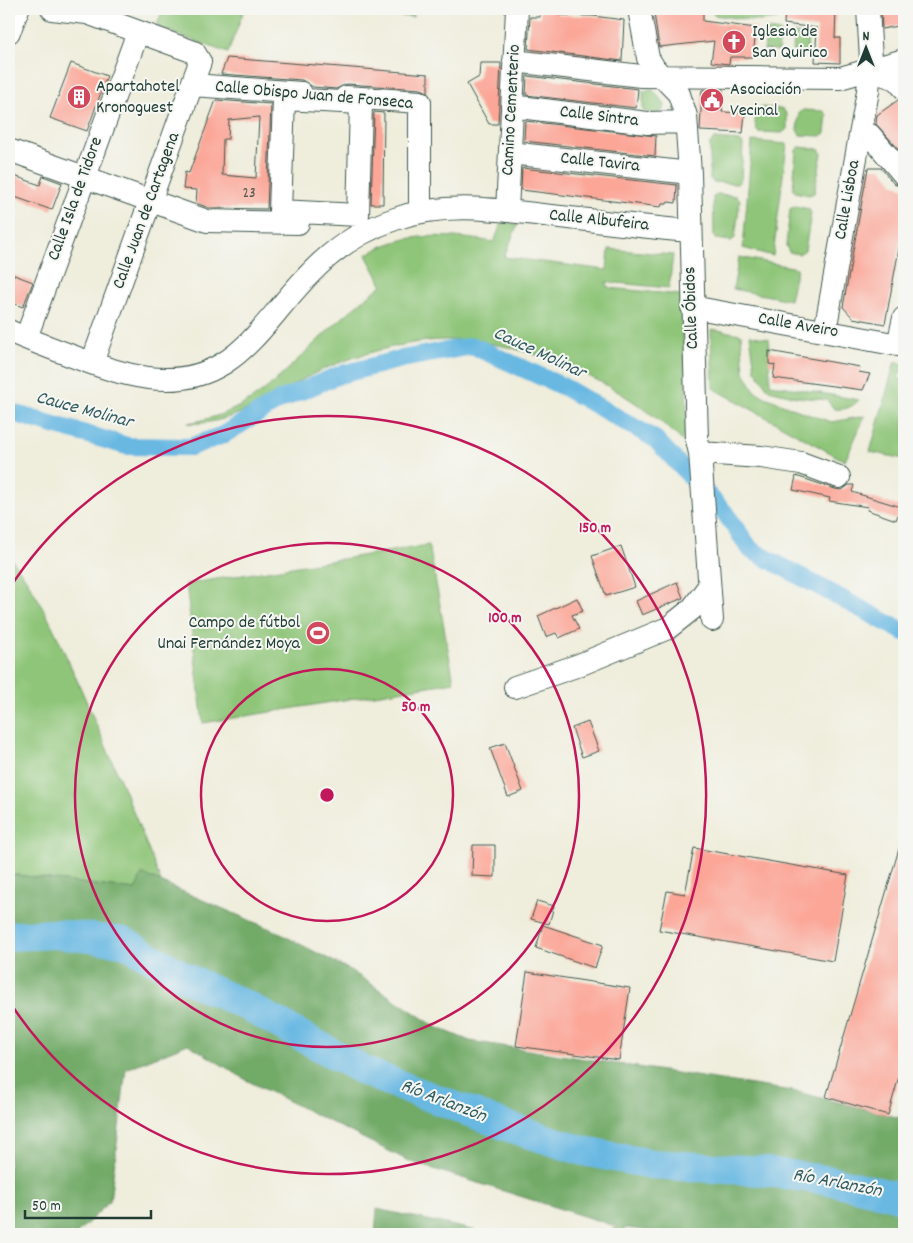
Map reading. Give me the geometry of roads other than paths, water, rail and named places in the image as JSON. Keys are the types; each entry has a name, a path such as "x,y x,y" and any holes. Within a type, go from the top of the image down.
{"street":[{"path":"9,32 18,9"},
{"path":"52,9 87,13 138,32"},
{"name":"Camino Cementerio","path":"507,211 517,9"},
{"name":"Calle Óbidos","path":"640,9 648,58 662,77 679,94 686,122 690,173 690,232 697,440 700,453 712,620"},
{"name":"Calle Lisboa","path":"825,331 870,70 868,9"},
{"name":"Calle Juan de Cartagena","path":"92,364 200,66 199,58 194,52 138,32"},
{"name":"Calle Isla de Tidore","path":"17,335 84,177 138,32"},
{"path":"514,61 616,74 662,77 840,78 904,60"},
{"path":"870,70 896,79 904,88"},
{"name":"Calle Obispo Juan de Fonseca","path":"193,85 420,102 420,212"},
{"path":"284,99 361,103 358,215 280,211 284,99"},
{"name":"Calle Sintra","path":"512,106 647,123 686,122"},
{"path":"870,135 904,175"},
{"path":"9,150 207,221 336,223 346,226"},
{"name":"Calle Tavira","path":"510,153 690,173"},
{"name":"Calle Albufeira","path":"17,335 121,374 144,379 180,378 212,369 225,363 248,344 310,272 338,247 373,227 420,212 469,207 690,232"},
{"name":"Calle Aveiro","path":"692,307 901,346"},
{"path":"901,346 904,318"},
{"path":"700,453 761,457 801,463 839,477"},
{"path":"515,687 579,665 668,628 692,609 709,586"}],"waterway":[{"name":"Cauce Molinar","path":"9,412 127,446 190,447 223,435 280,400 339,375 401,359 473,346 564,387 655,439 725,513 751,550 904,632"},
{"name":"Río Arlanzón","path":"9,936 56,934 124,942 190,980 245,1005 368,1073 506,1126 583,1151 651,1164 761,1171 833,1181 904,1198"}],"place":[{"name":"Iglesia de San Quirico","path":"734,42"},
{"name":"Apartahotel Kronoguest","path":"79,97"},
{"name":"Asociación Vecinal","path":"712,100"},
{"name":"Campo de fútbol Unai Fernández Moya","path":"318,633"}]}
